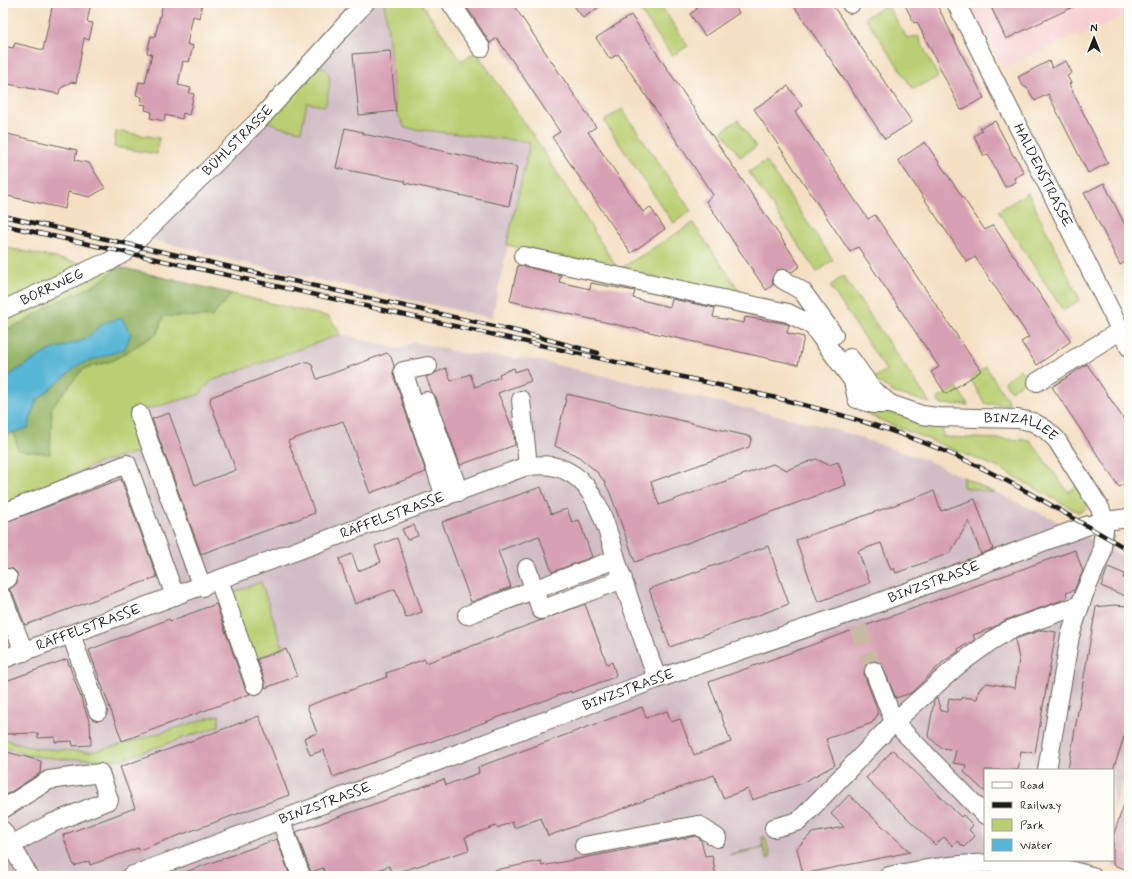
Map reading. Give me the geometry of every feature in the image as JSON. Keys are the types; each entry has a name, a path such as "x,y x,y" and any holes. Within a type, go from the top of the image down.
{"street":[{"name":"BÜHLSTRASSE","path":"100,264 107,263 125,252 259,120 365,3"},
{"path":"451,3 481,48"},
{"name":"HALDENSTRASSE","path":"956,3 1129,347"},
{"path":"523,256 788,312 812,325 853,381 857,399 873,404 890,404"},
{"name":"BORRWEG","path":"3,310 100,264"},
{"path":"782,279 802,291 873,390 890,404"},
{"path":"1037,382 1120,331"},
{"path":"428,366 403,371 452,494"},
{"path":"521,400 533,465"},
{"path":"426,401 452,494"},
{"name":"BINZALLEE","path":"890,404 937,418 1018,419 1033,422 1046,429 1056,439 1089,490 1100,508 1105,521"},
{"path":"139,414 202,587"},
{"path":"3,513 126,464 175,596"},
{"name":"RÄFFELSTRASSE","path":"13,656 533,465 563,468 572,473 588,488 599,512 616,559 657,679"},
{"name":"BINZSTRASSE","path":"131,876 657,679 855,620 1086,526 1105,521 1129,518"},
{"path":"1047,769 1070,636 1080,605 1101,555 1105,521"},
{"path":"467,615 616,559"},
{"path":"528,568 542,610 623,579"},
{"path":"219,580 255,685"},
{"path":"3,598 13,656"},
{"path":"774,828 799,821 894,722 957,666 991,641 1009,630 1080,605"},
{"path":"3,630 13,656"},
{"path":"71,634 98,711"},
{"path":"874,671 894,722 984,814"},
{"path":"3,809 49,780 100,773 109,800 50,824 7,838 29,876"},
{"path":"281,821 301,876"},
{"path":"584,846 698,825 717,838"},
{"path":"889,876 927,868 958,864 1017,862 1054,867 1092,876"}],"shaded area":[{"path":"374,3 384,3 396,111 461,135 530,142 492,318 205,254 201,251 147,239 268,121 280,127 307,103 321,106 326,103 330,74 318,68"},
{"path":"970,3 1129,3 1129,13 1080,37 1078,33 1003,69"},
{"path":"341,334 398,349 414,342 462,353 535,360 828,427 926,460 1051,518 1129,560 1129,765 1114,808 1114,769 984,769 984,861 1096,861 1076,876 3,876 3,506 96,464 144,451 132,413 211,381"}],"green space":[{"path":"384,3 421,3 461,61 476,52 535,138 617,268 507,245 530,142 405,128 396,111"},
{"path":"650,3 659,3 688,46 672,56 640,10"},
{"path":"887,5 907,38 918,36 938,77 913,89 865,17"},
{"path":"322,67 326,70 330,78 326,103 325,106 307,103 301,131 280,127 268,121 318,68"},
{"path":"622,109 691,211 673,223 604,121"},
{"path":"738,120 756,147 740,157 722,131"},
{"path":"116,131 159,138 157,154 114,147"},
{"path":"766,161 833,260 817,272 749,172"},
{"path":"1028,193 1080,300 1063,310 998,211"},
{"path":"693,223 745,299 620,269"},
{"path":"3,247 79,263 83,268 3,306"},
{"path":"121,262 113,270 119,267 329,317 341,334 211,381 199,395 132,413 144,450 96,464 3,506 3,316"},
{"path":"119,267 232,294 212,317 163,316 158,333 112,361 83,369 52,407 50,454 18,450 10,417 3,416 3,330 23,323 49,306 98,283"},
{"path":"843,276 930,403 892,392 881,383 874,384 874,378 886,370 830,286"},
{"path":"986,367 1010,404 985,404 970,378"},
{"path":"1020,369 1027,379 1011,391 1004,381"},
{"path":"957,387 968,405 940,404 937,399"},
{"path":"869,412 888,412 943,424 943,437 1030,440 1068,492 1079,485 1086,500 1087,508 1078,512 999,468 868,415"},
{"path":"963,477 994,493 963,487"},
{"path":"261,582 283,648 252,660 231,593"},
{"path":"219,715 219,726 122,759 61,759 27,755 3,747 3,739 35,748 90,752 117,746"},
{"path":"762,837 765,837 770,858 766,858 764,848 730,855 763,847"}],"water":[{"path":"122,318 131,334 125,349 80,364 36,401 28,428 8,434 3,439 3,379 48,351 86,339 103,323"}],"building":[{"path":"53,3 91,3 87,22 93,23 89,40 84,38 76,83 71,82 60,89 59,94 3,83 3,46 13,48 15,43 43,50"},
{"path":"163,3 202,3 199,18 193,16 187,44 193,46 189,62 183,61 178,85 191,88 189,93 194,94 189,115 183,113 182,119 165,115 164,121 150,118 152,112 145,110 146,105 140,104 142,97 136,95 139,82 145,83 152,54 147,53 151,36 155,37"},
{"path":"464,3 512,3 596,127 588,132 643,212 650,207 665,229 631,253 552,137 560,132 497,38 490,43"},
{"path":"572,3 605,3 583,18"},
{"path":"694,3 733,3 739,13 705,36 690,14 697,9"},
{"path":"792,3 831,3 912,122 885,139"},
{"path":"904,3 936,3 984,98 961,110 917,22 914,23"},
{"path":"998,3 1081,3 1006,39 991,7"},
{"path":"631,15 800,266 792,272 783,269 777,270 772,278 773,285 766,290 706,201 713,195 618,54 610,59 596,38"},
{"path":"390,51 396,111 359,115 353,54"},
{"path":"1049,61 1052,68 1066,61 1072,73 1067,76 1071,83 1069,84 1108,163 1088,173 1048,94 1035,101 1028,89 1023,86 1018,77"},
{"path":"788,86 802,106 795,112 868,219 875,215 981,371 946,394 931,372 939,367 858,247 850,252 754,109"},
{"path":"995,121 1024,173 1014,178 1016,182 1005,187 988,154 984,156 974,136 982,131 980,128"},
{"path":"345,128 363,132 363,134 517,167 509,206 405,183 405,181 336,168"},
{"path":"7,134 77,150 75,160 89,163 105,188 90,197 68,192 65,209 3,195 3,150"},
{"path":"925,142 985,230 993,225 1071,341 1037,365 1021,342 1029,337 975,257 967,262 898,160"},
{"path":"1104,183 1129,233 1129,260 1120,265 1084,193"},
{"path":"518,265 561,275 559,282 590,289 591,283 635,291 633,298 670,307 672,299 715,308 713,317 744,323 745,317 784,323 789,325 787,333 804,337 798,365 510,301"},
{"path":"387,353 391,357 394,366 393,374 426,472 370,493 343,421 288,441 315,513 201,554 152,419 169,413 195,485 236,470 210,402 211,397 305,362 309,362 312,365 317,379"},
{"path":"1087,364 1129,427 1129,481 1119,487 1052,387"},
{"path":"446,368 451,381 470,374 475,387 500,377 499,374 514,368 515,372 526,368 531,381 498,393 514,432 515,445 460,465 436,397 432,392 426,377"},
{"path":"567,394 752,437 749,447 651,482 659,505 773,464 787,470 816,459 829,465 838,462 846,485 635,562 610,493 604,481 597,472 578,456 555,446"},
{"path":"121,479 157,577 25,625 13,594 9,590 17,583 17,573 13,569 3,569 3,523"},
{"path":"541,487 551,514 567,509 572,522 579,520 592,557 552,572 539,536 498,551 511,587 471,602 442,522"},
{"path":"934,491 941,511 975,499 993,549 981,554 969,521 950,553 896,573 894,568 891,570 881,543 858,551 870,583 818,602 796,540"},
{"path":"414,525 418,536 407,540 402,529"},
{"path":"397,538 422,612 406,618 395,589 355,604 339,559 352,554 358,571 381,562 375,546"},
{"path":"768,546 789,604 670,647 649,589"},
{"path":"1075,550 1083,571 1074,590 1066,593 1067,597 1063,600 1006,620 992,628 973,635 975,640 958,649 959,651 943,662 911,693 896,698 881,663 875,661 866,664 864,674 878,714 872,723 826,739 835,765 800,784 752,800 748,789 723,798 714,775 548,836 541,818 514,828 512,822 497,828 496,826 465,837 469,850 392,874 389,866 361,876 326,876 323,868 311,872 296,832 444,779 446,785 479,773 478,767 642,707 646,718 667,711 671,722 680,719 694,755 731,742 709,682"},
{"path":"1108,567 1125,574 1123,578 1129,580 1125,596 1101,586"},
{"path":"216,604 245,688 250,694 122,741 89,650 169,619 170,621"},
{"path":"585,604 607,664 612,662 616,675 612,678 571,693 571,691 333,777 324,750 310,755 304,738 317,733 307,706 387,677 386,673 425,659 426,663"},
{"path":"1114,605 1129,606 1129,722 1113,769 1068,769 1096,607"},
{"path":"1042,630 1056,632 1035,753 1021,751 1018,769 984,769 984,791 964,772 966,765 953,763 956,750 941,748 928,736 934,701 937,698 941,711 947,712 949,698 960,700 963,697 977,699 979,689 987,683 1015,688 1019,659 1015,639"},
{"path":"286,649 297,676 265,688 265,682 257,659"},
{"path":"67,659 90,723 91,745 73,746 72,741 55,742 55,737 38,738 38,733 3,734 3,682"},
{"path":"259,716 289,795 139,850 138,848 90,865 89,861 74,866 63,835 135,808 120,767"},
{"path":"893,750 961,817 963,815 973,825 969,830 975,836 964,847 957,841 953,846 944,837 935,845 866,778"},
{"path":"3,751 41,761 40,773 3,797"},
{"path":"849,795 910,852 803,874 797,848 812,833 844,827 831,814"},
{"path":"1127,796 1129,796 1129,870 1113,865 1114,833"},
{"path":"696,836 701,840 705,856 712,855 716,876 495,876 495,870 541,861 542,866"},
{"path":"277,839 290,876 181,876 180,874"}],"tunnel":[{"path":"858,627 874,671"}],"railway":[{"path":"3,216 516,331 598,353"},
{"path":"3,225 768,396 834,413 921,441 990,472 1129,550"}]}
